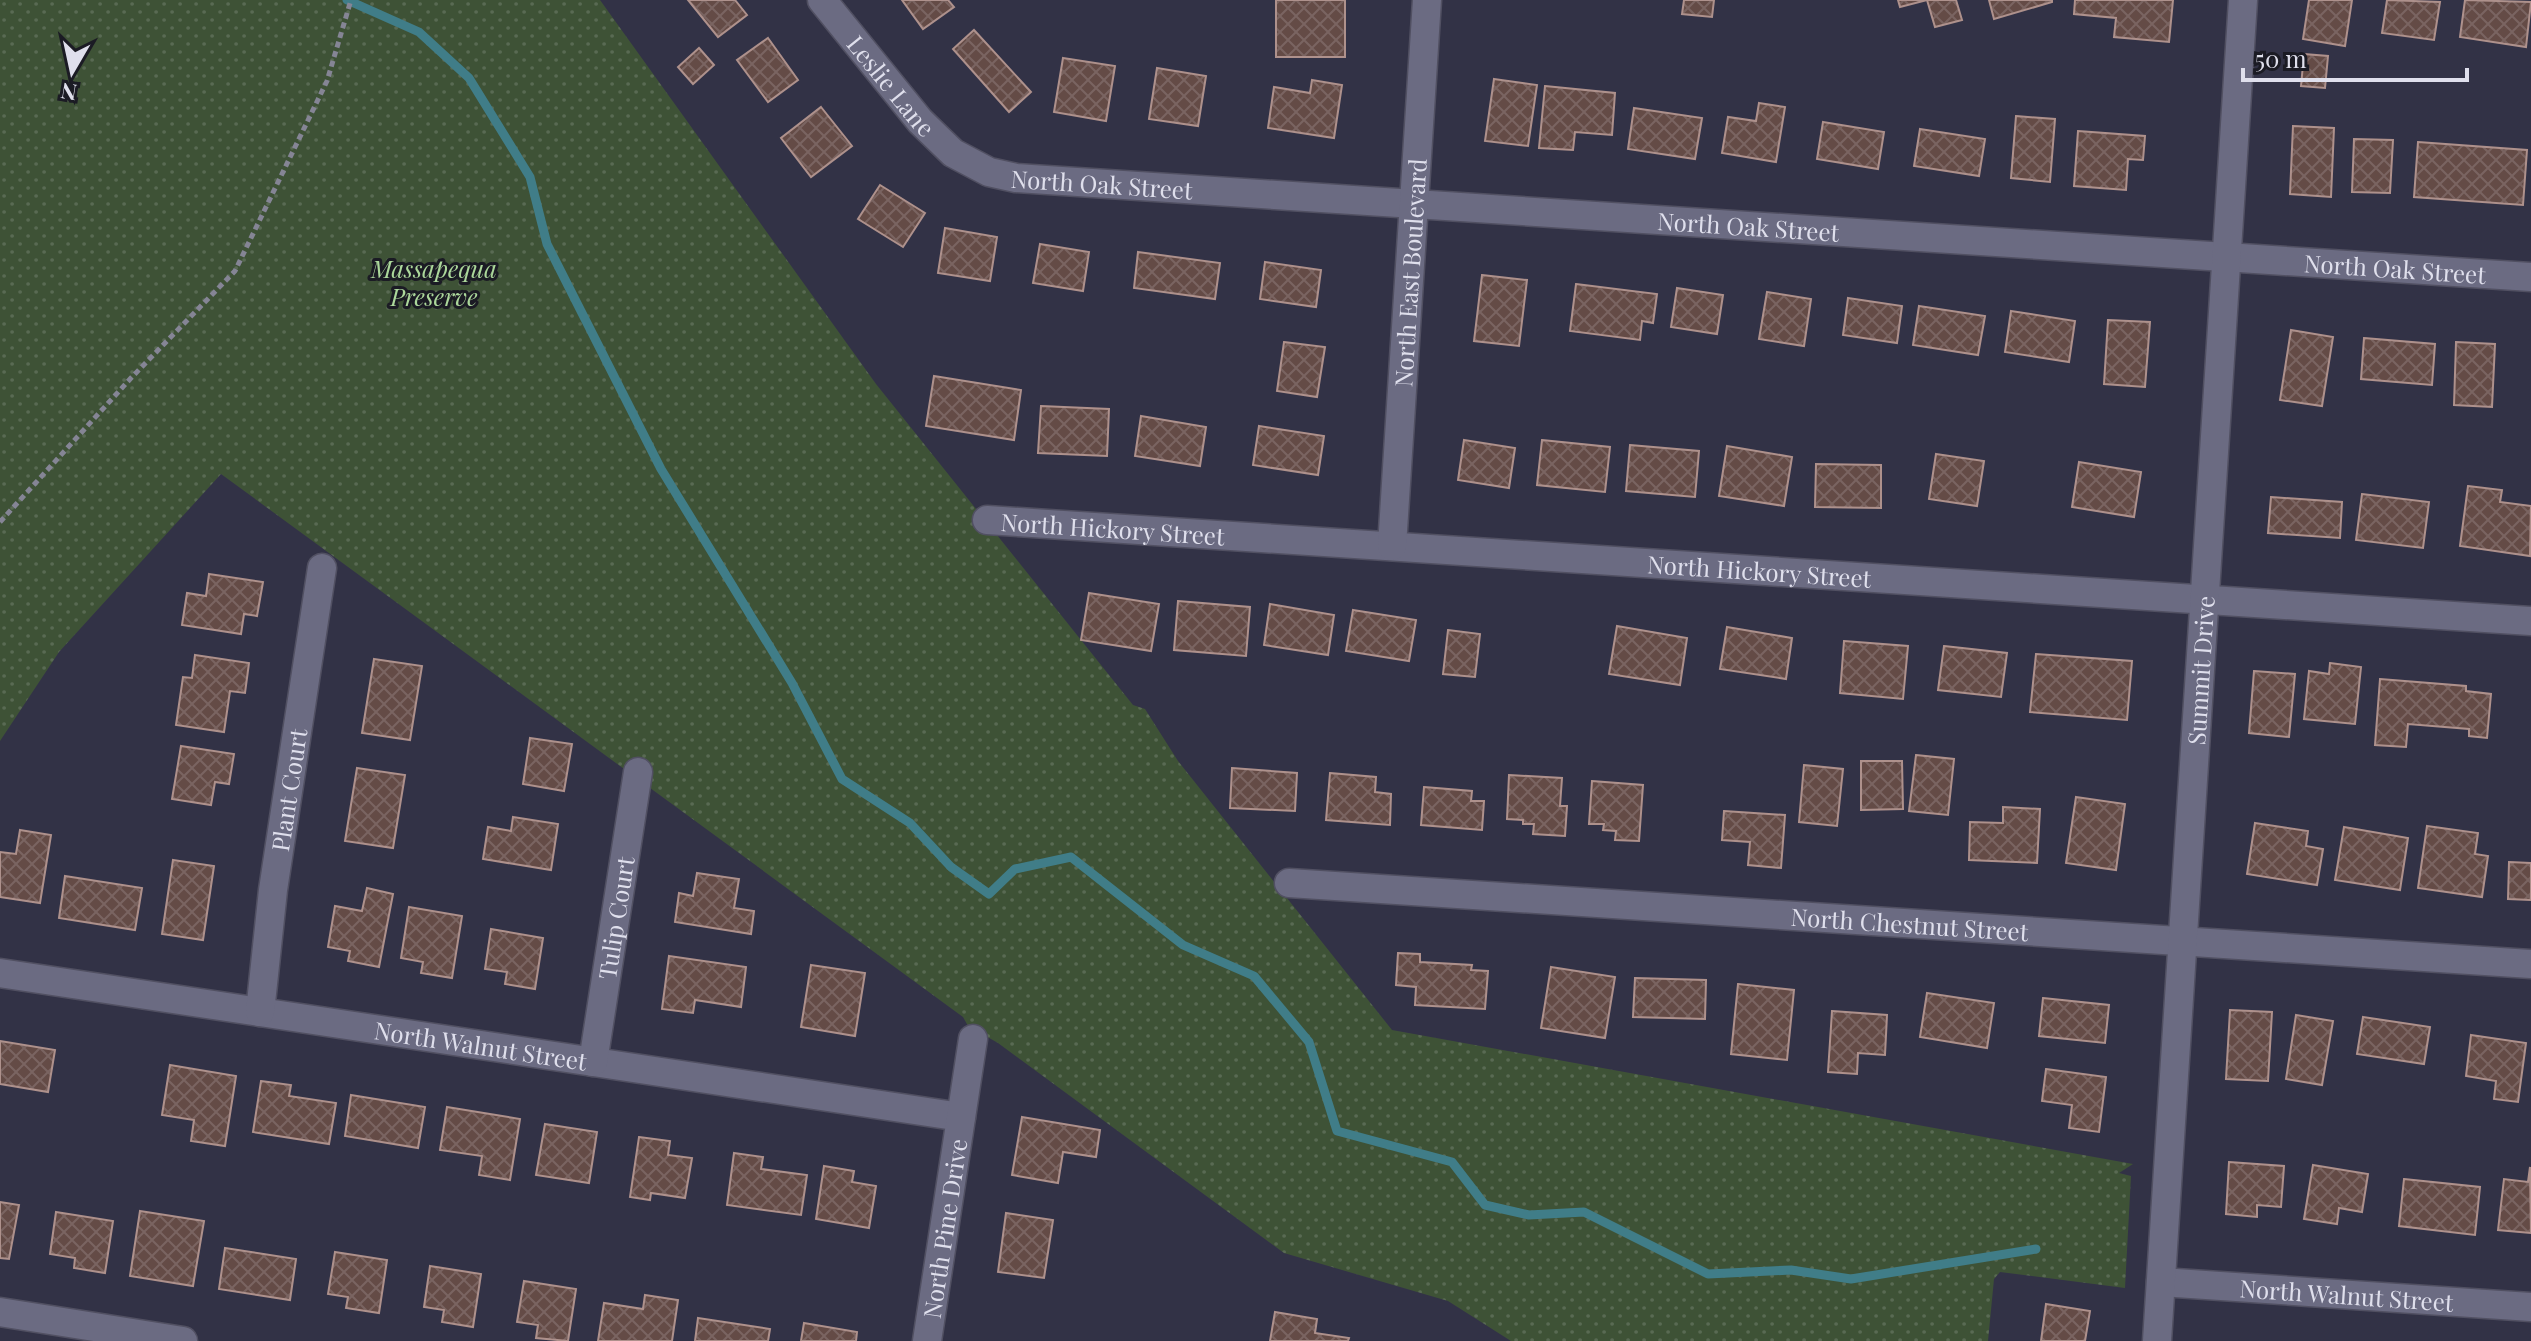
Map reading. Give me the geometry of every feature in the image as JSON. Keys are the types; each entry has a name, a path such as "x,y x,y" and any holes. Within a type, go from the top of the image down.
{"street":[{"name":"Leslie Lane","path":"822,0 920,121 953,153 968,161"},
{"name":"North East Boulevard","path":"1392,546 1427,0"},
{"name":"Summit Drive","path":"2157,1341 2243,0"},
{"name":"North Oak Street","path":"968,161 989,172 1016,178 2531,277"},
{"name":"North Hickory Street","path":"987,520 2531,621"},
{"name":"Plant Court","path":"260,1012 273,890 322,568"},
{"name":"Tulip Court","path":"593,1062 638,772"},
{"name":"North Chestnut Street","path":"1289,883 2531,964"},
{"name":"North Walnut Street","path":"0,973 961,1117"},
{"name":"North Pine Drive","path":"927,1341 973,1039"},
{"name":"North Walnut Street","path":"2161,1282 2531,1307"},
{"path":"0,1312 183,1341"}],"path":[{"path":"0,522 131,378 235,271 327,81 351,0"}],"green space":[{"name":"Massapequa Preserve","path":"0,0 600,0 876,384 1133,705 1145,709 1178,761 1392,1030 2133,1164 2119,1173 2131,1176 2125,1288 2000,1272 1994,1279 1988,1341 1511,1341 1448,1301 1284,1253 998,1043 968,1026 963,1017 221,474 59,652 0,741"}],"building":[{"path":"688,0 735,0 747,15 718,37"},
{"path":"902,0 948,0 954,7 923,29"},
{"path":"1276,0 1345,0 1345,57 1276,57"},
{"path":"1684,0 1714,0 1712,17 1682,14"},
{"path":"1898,0 1927,0 1900,7"},
{"path":"1927,0 1956,0 1962,20 1935,27"},
{"path":"1989,0 2052,0 2052,2 1994,19"},
{"path":"2075,0 2173,0 2169,42 2114,37 2116,18 2074,14"},
{"path":"2309,0 2352,0 2345,46 2303,39"},
{"path":"2387,0 2440,2 2434,40 2382,33"},
{"path":"2465,0 2531,2 2526,47 2460,37"},
{"path":"974,30 1031,92 1009,112 953,49"},
{"path":"768,38 798,80 768,102 737,60"},
{"path":"699,48 714,65 693,84 678,67"},
{"path":"2304,54 2328,56 2325,88 2301,86"},
{"path":"1063,58 1115,66 1106,121 1054,112"},
{"path":"1157,68 1206,76 1198,126 1149,119"},
{"path":"1494,79 1537,85 1528,146 1485,141"},
{"path":"1312,80 1342,85 1334,138 1268,128 1274,87 1310,93"},
{"path":"1545,86 1615,93 1612,135 1575,132 1573,150 1539,148"},
{"path":"1759,103 1785,107 1776,162 1722,153 1728,117 1756,121"},
{"path":"821,107 852,146 811,177 781,138"},
{"path":"1634,108 1702,118 1695,159 1628,149"},
{"path":"2016,116 2055,119 2050,182 2011,178"},
{"path":"1823,122 1884,132 1878,169 1817,159"},
{"path":"2293,126 2334,128 2331,197 2290,194"},
{"path":"1920,129 1985,139 1979,176 1914,166"},
{"path":"2078,131 2145,136 2143,160 2128,159 2126,190 2074,186"},
{"path":"2354,139 2393,140 2390,193 2352,192"},
{"path":"2418,142 2527,150 2523,205 2414,197"},
{"path":"880,185 925,213 903,247 858,219"},
{"path":"945,228 997,237 990,281 938,273"},
{"path":"1040,244 1089,252 1083,291 1033,283"},
{"path":"1138,252 1220,263 1215,299 1134,288"},
{"path":"1265,262 1321,270 1316,307 1260,299"},
{"path":"1482,275 1527,280 1519,346 1474,341"},
{"path":"1576,284 1657,294 1653,323 1642,321 1640,340 1570,331"},
{"path":"1677,288 1723,295 1717,334 1671,327"},
{"path":"1767,292 1811,299 1804,346 1759,339"},
{"path":"1848,298 1902,306 1897,343 1843,335"},
{"path":"1919,306 1985,316 1978,355 1913,345"},
{"path":"2011,311 2075,321 2069,362 2005,352"},
{"path":"2108,320 2150,322 2145,387 2104,384"},
{"path":"2291,330 2333,337 2322,406 2280,400"},
{"path":"2364,338 2435,344 2432,385 2361,379"},
{"path":"1284,342 1325,347 1317,397 1277,391"},
{"path":"2456,342 2495,344 2492,407 2454,405"},
{"path":"934,376 1021,390 1014,440 926,426"},
{"path":"1041,406 1109,409 1107,456 1038,453"},
{"path":"1141,416 1206,427 1200,466 1135,456"},
{"path":"1259,426 1324,436 1318,475 1253,465"},
{"path":"1464,440 1515,448 1509,488 1458,480"},
{"path":"1542,440 1610,447 1605,492 1537,485"},
{"path":"1630,445 1699,451 1695,497 1626,491"},
{"path":"1727,446 1792,457 1784,506 1719,496"},
{"path":"1936,454 1984,461 1977,506 1929,499"},
{"path":"2079,462 2141,472 2134,517 2072,507"},
{"path":"1816,464 1881,465 1881,508 1815,507"},
{"path":"2468,486 2502,490 2500,502 2531,506 2530,556 2460,546"},
{"path":"2362,494 2429,502 2423,548 2356,540"},
{"path":"2271,497 2342,502 2340,538 2268,533"},
{"path":"209,574 263,582 257,616 244,614 241,634 182,625 187,593 206,596"},
{"path":"1089,593 1159,604 1151,651 1081,640"},
{"path":"1178,601 1250,607 1246,656 1174,650"},
{"path":"1270,604 1334,615 1328,655 1264,645"},
{"path":"1353,610 1416,620 1409,661 1346,651"},
{"path":"1617,626 1687,638 1680,685 1609,674"},
{"path":"1727,627 1792,638 1786,679 1720,669"},
{"path":"1448,630 1480,634 1475,677 1443,674"},
{"path":"1844,641 1908,646 1903,699 1840,693"},
{"path":"1944,646 2007,653 2001,697 1938,690"},
{"path":"2036,654 2132,661 2127,720 2030,712"},
{"path":"195,655 249,663 245,693 230,691 224,732 176,725 183,677 192,678"},
{"path":"374,659 422,666 410,740 362,733"},
{"path":"2330,663 2361,667 2355,724 2304,719 2309,671 2329,674"},
{"path":"2254,671 2295,674 2289,737 2249,733"},
{"path":"2380,679 2466,686 2466,691 2491,694 2487,738 2469,736 2469,729 2408,724 2406,747 2375,745"},
{"path":"530,738 572,744 564,791 523,784"},
{"path":"181,746 234,754 229,784 215,782 211,805 172,799"},
{"path":"1916,755 1954,759 1948,815 1909,811"},
{"path":"1861,761 1902,761 1903,809 1861,810"},
{"path":"1804,765 1843,769 1837,826 1799,822"},
{"path":"357,768 405,775 393,848 345,841"},
{"path":"1232,768 1297,773 1295,811 1230,808"},
{"path":"1330,773 1376,777 1375,792 1391,794 1390,825 1326,820"},
{"path":"1509,775 1562,778 1560,806 1567,806 1565,836 1533,834 1534,824 1507,819"},
{"path":"1592,781 1643,785 1639,841 1615,840 1616,831 1603,830 1604,824 1589,824"},
{"path":"1424,787 1472,791 1471,801 1484,801 1482,830 1421,825"},
{"path":"2076,797 2125,804 2116,870 2066,863"},
{"path":"2003,807 2040,809 2037,863 1969,860 1970,822 2003,823"},
{"path":"1724,811 1785,815 1781,868 1748,865 1750,842 1722,840"},
{"path":"513,817 558,824 551,870 483,859 488,827 511,831"},
{"path":"2255,823 2308,831 2306,846 2323,849 2317,885 2247,874"},
{"path":"2427,826 2478,833 2475,854 2488,856 2482,897 2418,888"},
{"path":"2344,827 2408,838 2400,890 2335,880"},
{"path":"20,830 51,835 40,903 0,897 0,852 16,854"},
{"path":"173,860 214,866 203,940 162,934"},
{"path":"2509,862 2531,863 2531,900 2508,899"},
{"path":"697,873 739,879 734,908 754,911 751,934 675,922 679,893 693,896"},
{"path":"65,876 142,888 135,930 59,918"},
{"path":"367,888 393,894 379,967 348,961 350,951 328,947 335,906 362,911"},
{"path":"409,907 462,916 452,978 421,973 423,962 401,958"},
{"path":"491,929 543,938 535,989 505,984 507,972 485,969"},
{"path":"1398,953 1420,954 1420,962 1472,965 1471,970 1488,971 1485,1009 1415,1005 1416,987 1396,985"},
{"path":"669,956 746,967 741,1007 695,1000 693,1013 662,1009"},
{"path":"811,965 865,973 855,1036 801,1027"},
{"path":"1551,967 1615,977 1605,1038 1541,1028"},
{"path":"1635,978 1706,980 1705,1019 1633,1017"},
{"path":"1738,984 1794,990 1787,1060 1731,1054"},
{"path":"1927,993 1994,1003 1987,1048 1920,1037"},
{"path":"2043,998 2109,1005 2105,1043 2039,1036"},
{"path":"2230,1010 2272,1012 2268,1081 2226,1079"},
{"path":"1832,1011 1887,1015 1885,1055 1858,1053 1857,1074 1828,1072"},
{"path":"2296,1015 2333,1021 2322,1085 2286,1079"},
{"path":"2363,1017 2430,1027 2424,1064 2357,1054"},
{"path":"2471,1035 2526,1043 2518,1102 2494,1099 2496,1081 2466,1076"},
{"path":"0,1041 55,1050 48,1092 0,1084"},
{"path":"170,1065 236,1076 225,1146 191,1141 194,1120 162,1115"},
{"path":"2046,1069 2106,1077 2099,1132 2069,1128 2072,1105 2042,1101"},
{"path":"261,1081 291,1085 289,1096 336,1103 329,1144 253,1132"},
{"path":"351,1095 425,1107 418,1148 345,1136"},
{"path":"447,1107 520,1119 510,1180 479,1175 482,1156 440,1150"},
{"path":"1022,1117 1100,1130 1096,1157 1063,1152 1058,1183 1012,1175"},
{"path":"545,1124 597,1132 589,1183 536,1175"},
{"path":"639,1137 670,1141 668,1155 692,1158 685,1198 651,1193 650,1200 630,1197"},
{"path":"734,1153 763,1157 761,1169 807,1175 801,1215 727,1205"},
{"path":"2229,1162 2284,1166 2281,1207 2257,1205 2257,1217 2226,1214"},
{"path":"2313,1165 2368,1174 2362,1212 2339,1208 2337,1224 2304,1219"},
{"path":"824,1166 854,1171 852,1182 876,1186 869,1228 816,1219"},
{"path":"2530,1167 2531,1233 2498,1230 2504,1179 2528,1182"},
{"path":"2404,1179 2480,1187 2475,1235 2399,1226"},
{"path":"0,1202 19,1205 9,1259 0,1258"},
{"path":"140,1211 204,1221 193,1286 130,1276"},
{"path":"56,1212 113,1221 105,1273 74,1268 75,1258 50,1254"},
{"path":"1006,1213 1053,1220 1044,1278 998,1272"},
{"path":"225,1248 296,1259 290,1300 219,1289"},
{"path":"335,1252 387,1260 379,1313 346,1308 348,1297 328,1294"},
{"path":"430,1266 481,1274 473,1327 442,1322 444,1310 424,1307"},
{"path":"524,1281 576,1289 568,1341 536,1338 538,1325 517,1322"},
{"path":"645,1295 678,1300 672,1341 598,1341 604,1303 643,1309"},
{"path":"2046,1304 2090,1311 2085,1341 2041,1341"},
{"path":"1275,1312 1317,1319 1315,1333 1349,1338 1348,1341 1270,1341"},
{"path":"698,1318 770,1329 768,1341 695,1341"},
{"path":"804,1323 857,1332 856,1341 801,1341"}],"waterway":[{"path":"347,0 419,32 469,78 530,177 547,244 661,469 792,683 842,779 910,823 951,867 989,894 1015,869 1071,857 1183,945 1254,976 1309,1042 1337,1131 1452,1162 1485,1205 1529,1215 1584,1212 1708,1274 1791,1270 1851,1279 2036,1249"}]}
